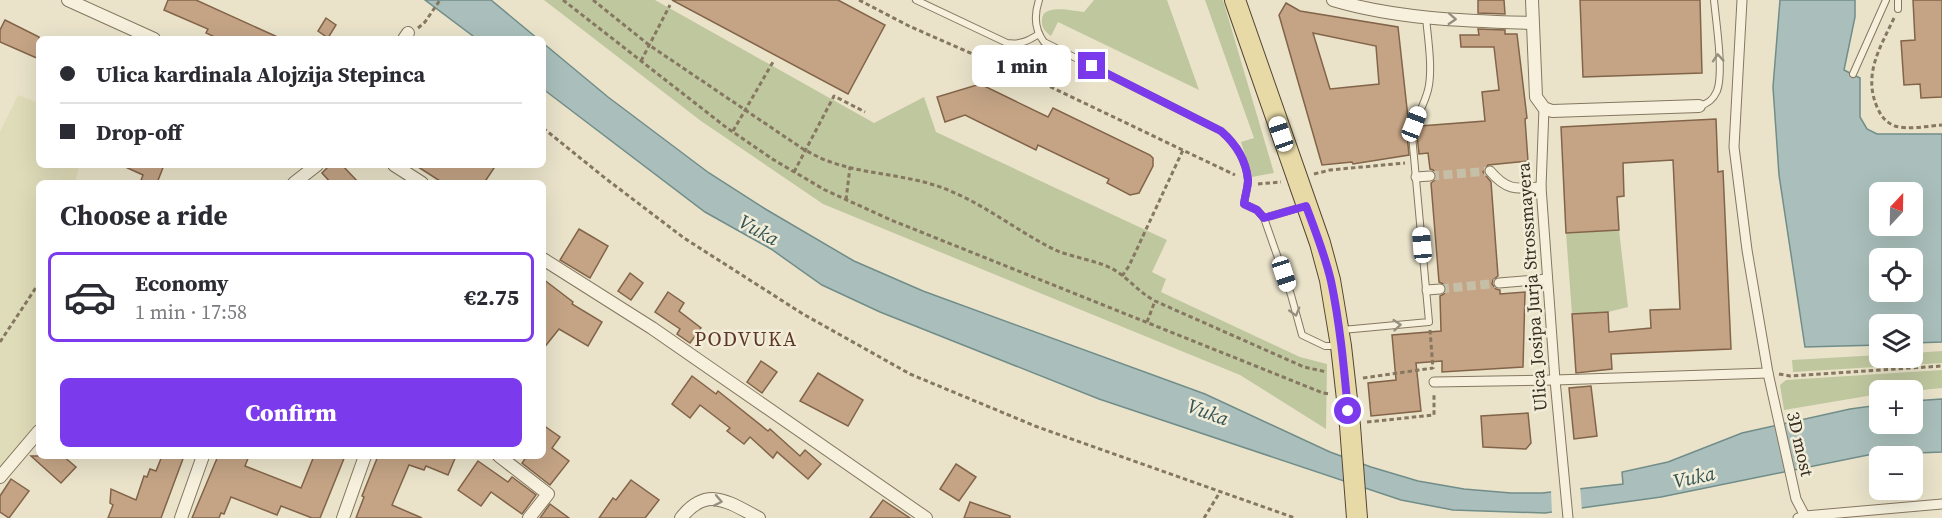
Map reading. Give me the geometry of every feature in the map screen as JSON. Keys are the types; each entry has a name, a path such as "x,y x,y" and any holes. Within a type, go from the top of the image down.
{"main road":[{"path":"1235,0 1320,243 1330,280 1347,396 1357,424 1357,515"}],"street":[{"path":"68,0 147,36"},
{"path":"1333,0 1370,9 1426,18 1532,22"},
{"name":"Ulica Josipa Jurja Strossmayera","path":"1532,0 1536,97 1544,108 1541,187 1568,518"},
{"name":"3D most","path":"1742,0 1734,147 1747,250 1768,373 1801,517"},
{"path":"1544,108 1552,111 1699,105"},
{"path":"298,180 313,168"},
{"path":"399,168 417,180"},
{"path":"1490,171 1500,183 1518,189 1541,187"},
{"path":"1416,177 1430,176"},
{"path":"546,261 652,327 926,518"},
{"path":"1499,284 1547,279"},
{"path":"1427,290 1440,289"},
{"path":"1434,381 1555,380 1768,373"},
{"path":"0,477 36,435"},
{"path":"181,518 202,459"},
{"path":"343,518 364,459"},
{"path":"503,459 548,494 529,518"},
{"path":"681,518 689,507 704,498 723,500 759,518"},
{"path":"1801,517 1942,504"}],"lane":[{"path":"916,0 1007,43 1027,42 1039,34"},
{"path":"1039,0 1034,14 1039,34 1044,42 1221,131 1233,141 1241,155 1248,181 1244,204 1257,210 1264,218 1291,295 1302,335 1325,346 1340,338 1430,322 1412,135 1430,79 1426,18"},
{"path":"1699,105 1707,104 1712,99 1717,91 1720,76 1714,0"},
{"path":"1853,74 1886,0"},
{"path":"1898,0 1898,9"},
{"path":"1264,218 1306,206"}],"path":[{"path":"425,22 440,0"},
{"path":"563,0 733,131 825,190 891,220 1323,393 1347,396"},
{"path":"593,0 650,45 806,150 827,161 923,181 946,189 986,209 1054,249 1074,258 1108,266 1155,301 1304,367 1324,372 1344,373"},
{"path":"859,0 909,26 1034,79 1248,181 1261,185 1330,170 1415,162"},
{"path":"641,61 670,5"},
{"path":"1898,9 1872,69 1870,82 1875,102 1882,118 1898,127 1942,125"},
{"path":"733,131 773,62"},
{"path":"794,172 834,96 865,112"},
{"path":"546,130 684,238 803,314 910,374 1035,426 1295,518"},
{"path":"1122,276 1129,266 1183,150"},
{"path":"846,200 850,167"},
{"path":"0,342 36,288"},
{"path":"1147,322 1155,301"},
{"path":"1768,373 1790,376 1942,366"},
{"path":"1357,424 1407,419"},
{"path":"1203,518 1220,492"}],"shaded area":[{"path":"18,95 36,102 36,168 78,168 76,180 36,180 36,435 0,477 0,132"}],"green space":[{"path":"544,0 655,0 874,123 924,97 936,132 1167,240 1152,272 1166,279 1161,292 1300,357 1327,364 1326,429 1240,375 823,204 701,121"},
{"path":"1094,0 1167,0 1199,90 1058,22 1051,36 1043,28 1043,15 1047,11 1059,9 1084,12"},
{"path":"1205,0 1223,0 1274,173 1252,177 1241,142 1254,138"},
{"path":"1619,230 1628,307 1608,312 1572,314 1566,233"},
{"path":"1942,351 1942,363 1923,364 1923,352"},
{"path":"1869,356 1869,367 1793,372 1792,360"},
{"path":"1942,370 1942,388 1923,390 1923,380 1869,380 1869,396 1784,410 1780,385 1786,380"}],"water":[{"path":"425,0 491,0 534,36 473,36"},
{"path":"1780,0 1855,0 1855,17 1844,70 1860,78 1860,117 1867,129 1877,134 1942,134 1942,342 1923,343 1923,314 1869,314 1869,345 1805,347 1779,175 1773,87"},
{"name":"Vuka","path":"546,45 608,97 709,173 854,261 923,291 1205,394 1330,452 1418,481 1464,489 1511,493 1542,493 1623,484 1622,472 1668,462 1742,433 1850,409 1869,406 1869,434 1923,434 1923,400 1942,399 1942,452 1923,453 1923,446 1869,446 1869,455 1661,497 1545,513 1453,510 1401,500 1099,399 880,312 822,285 771,249 705,212 546,91"}],"pier":[{"path":"1580,486 1582,511 1552,515 1551,489"}],"building":[{"path":"168,0 196,0 275,36 212,36 206,33 208,29 164,10"},
{"path":"672,0 838,0 885,25 848,94"},
{"path":"1478,0 1504,0 1505,14 1478,13"},
{"path":"1580,0 1700,0 1702,73 1583,77"},
{"path":"1913,0 1942,0 1942,97 1921,98 1920,84 1904,85 1901,41 1915,40"},
{"path":"1286,3 1300,11 1398,27 1409,127 1407,135 1409,155 1353,164 1352,162 1322,165 1279,15","holes":["1313,33 1376,46 1379,84 1330,89"]},
{"path":"326,18 336,25 329,36 318,31"},
{"path":"5,20 37,36 36,58 0,42 0,30"},
{"path":"1478,29 1505,30 1505,34 1517,34 1527,118 1525,119 1528,161 1488,165 1483,172 1491,182 1498,276 1492,284 1500,290 1500,294 1525,292 1523,367 1442,372 1442,361 1416,363 1421,411 1371,416 1368,383 1396,380 1392,335 1441,331 1440,296 1447,289 1439,282 1431,183 1437,175 1430,169 1428,153 1419,154 1417,135 1420,126 1485,121 1482,92 1499,90 1494,47 1461,47 1460,35 1479,35"},
{"path":"980,84 1048,117 1053,108 1150,155 1153,158 1153,166 1139,193 1130,195 1107,183 1109,179 1038,145 1036,150 965,115 945,122 937,97"},
{"path":"1716,119 1718,172 1723,171 1731,349 1611,354 1612,369 1576,373 1572,314 1608,312 1609,332 1651,328 1650,310 1680,309 1673,160 1623,163 1624,196 1617,197 1619,230 1566,233 1561,127"},
{"path":"128,168 163,168 158,180 141,180 143,175"},
{"path":"327,168 345,168 356,180 328,180 322,173"},
{"path":"420,168 494,168 486,180 438,180"},
{"path":"579,229 608,246 590,278 560,260"},
{"path":"630,273 643,283 631,300 618,291"},
{"path":"546,281 573,302 572,304 602,322 588,346 559,329 546,345"},
{"path":"668,292 684,303 679,311 701,328 690,343 677,334 680,329 655,312"},
{"path":"761,361 777,372 762,393 747,382"},
{"path":"818,373 863,400 848,426 800,401"},
{"path":"692,376 716,394 718,391 768,431 770,429 800,456 805,450 821,464 808,479 777,452 773,458 750,437 744,444 727,431 730,428 700,405 690,418 672,404"},
{"path":"1591,386 1597,436 1574,439 1569,388"},
{"path":"1528,413 1531,443 1526,449 1483,447 1481,416"},
{"path":"546,427 560,437 552,448 569,461 550,485 522,463 525,459 546,459"},
{"path":"31,456 36,456 36,459 67,459 76,467 61,483"},
{"path":"161,459 183,459 161,518 108,518 113,505 110,503 111,489 136,500 144,476 147,477 150,469 156,471"},
{"path":"217,459 248,459 245,466 301,488 313,459 344,459 320,518 312,518 281,506 277,515 231,497 224,514 221,513 219,518 192,518"},
{"path":"377,459 455,459 448,475 426,466 424,470 409,465 392,505 422,518 356,518 364,497 362,496"},
{"path":"478,461 508,482 512,477 536,495 522,514 491,492 481,506 458,490"},
{"path":"956,464 976,477 959,501 940,489"},
{"path":"11,479 29,491 9,518 0,512 0,496"},
{"path":"631,480 659,500 645,518 599,518 613,498 616,500"},
{"path":"883,500 910,518 870,518"},
{"path":"970,502 1010,516 1010,518 964,518"},
{"path":"550,504 569,518 540,518"}],"tunnel":[{"path":"1430,176 1490,171"},
{"path":"1440,289 1499,283"}],"district":[{"name":"PODVUKA","path":"746,339"}],"route":[{"path":"1092,66 1221,131 1233,141 1241,155 1248,181 1244,204 1257,210 1264,218 1306,206 1320,243 1330,280 1341,346 1348,411"}]}
